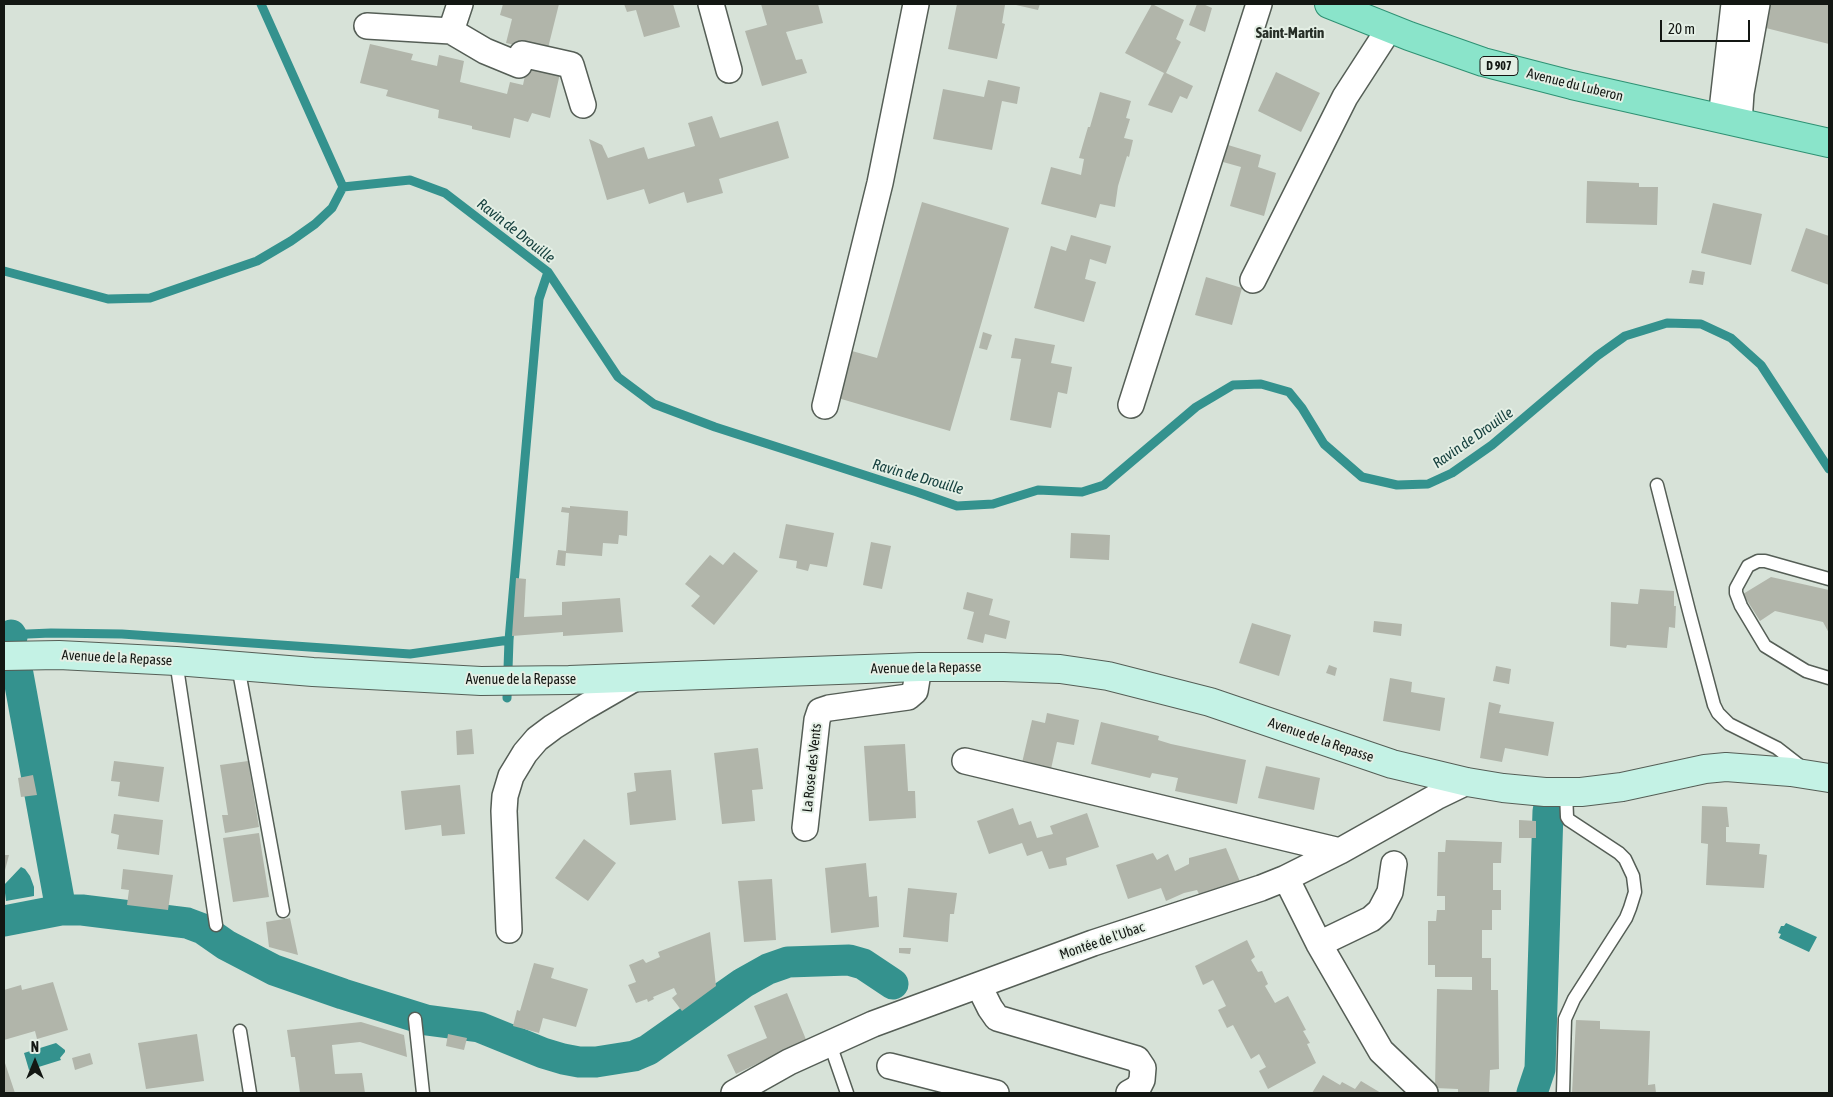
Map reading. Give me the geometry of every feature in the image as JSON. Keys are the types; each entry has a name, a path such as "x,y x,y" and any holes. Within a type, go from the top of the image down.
{"main road":[{"name":"Avenue du Luberon","path":"1329,4 1389,29 1483,62 1572,85 1829,143"}],"street":[{"path":"451,31 460,4"},
{"path":"711,4 729,70"},
{"path":"825,406 880,183 916,4"},
{"path":"1130,405 1259,4"},
{"path":"1730,121 1734,4"},
{"path":"1730,121 1742,93 1757,4"},
{"path":"367,26 451,31 485,51 519,65 522,54 571,65 583,105"},
{"path":"1253,280 1345,97 1389,29"},
{"name":"Avenue de la Repasse","path":"4,656 58,655 176,661 314,672 481,681 919,667 1053,669 1108,676 1210,702 1392,764 1467,782 1545,792 1566,792 1622,788 1705,770 1726,768 1791,772 1821,777"},
{"name":"La Rose des Vents","path":"805,828 817,720 820,711 829,708 908,697 915,691 919,667"},
{"path":"509,930 504,811 507,788 514,770 529,746 548,731 637,677"},
{"path":"965,760 1340,851"},
{"name":"Montée de l'Ubac","path":"734,1093 789,1062 873,1024 1093,943 1286,878 1467,782"},
{"path":"1319,944 1371,919 1380,911 1390,892 1394,864"},
{"path":"1286,878 1319,944 1382,1051 1425,1093"},
{"path":"979,986 994,1015 1003,1020 1137,1059 1143,1068 1142,1080 1138,1088 1129,1093"},
{"path":"890,1066 996,1093"}],"lane":[{"path":"1657,485 1714,705 1718,713 1729,724 1783,752 1821,777"},
{"path":"1829,579 1765,560 1758,561 1748,566 1745,570 1736,588 1736,593 1741,606 1765,646 1801,669 1829,678"},
{"path":"176,661 216,925"},
{"path":"238,666 283,911"},
{"path":"1564,1093 1565,1019 1574,999 1626,918 1635,892 1633,876 1625,859 1569,820 1567,817 1566,792"},
{"path":"415,1019 423,1093"},
{"path":"240,1031 250,1093"},
{"path":"830,1044 848,1093"}],"water":[{"path":"21,867 30,876 34,887 34,896 6,901 4,885"},
{"path":"1786,923 1817,937 1809,952 1779,938 1781,934 1778,933 1781,926 1784,926"},
{"path":"56,1043 65,1050 60,1058 61,1060 29,1070 24,1053"}],"building":[{"path":"503,4 559,4 547,52 506,43 512,19 500,15"},
{"path":"624,4 673,4 680,27 644,37 636,10 627,12"},
{"path":"761,4 818,4 823,23 786,32 796,60 802,59 807,73 762,86 745,31 767,25"},
{"path":"957,4 1005,5 1002,23 1005,24 997,59 948,49"},
{"path":"1016,4 1040,4 1038,10"},
{"path":"1152,4 1184,20 1176,39 1181,42 1166,73 1193,86 1187,99 1180,96 1172,113 1148,105 1164,73 1125,53"},
{"path":"1197,4 1203,4 1212,8 1205,32 1189,25"},
{"path":"1768,4 1829,4 1829,44 1762,27"},
{"path":"370,44 413,54 411,60 437,66 439,55 464,61 460,82 507,94 510,82 523,85 528,61 561,69 550,118 532,113 528,122 514,118 510,138 438,118 439,110 386,96 388,90 360,83"},
{"path":"1276,72 1320,93 1301,132 1258,111"},
{"path":"988,80 1020,87 1017,104 1002,101 992,150 933,139 943,89 984,97"},
{"path":"1100,92 1131,101 1126,118 1130,119 1124,138 1133,140 1118,186 1115,207 1100,204 1096,218 1041,204 1051,167 1081,175 1084,159 1079,158"},
{"path":"712,116 720,138 778,121 789,158 719,179 723,193 687,203 684,192 649,204 644,189 607,200 589,139 602,145 608,158 644,147 648,159 695,146 688,123"},
{"path":"1228,145 1261,155 1258,167 1276,173 1264,216 1230,206 1241,167 1223,162"},
{"path":"1587,181 1639,183 1639,187 1658,187 1657,225 1586,223"},
{"path":"922,202 1009,228 950,431 838,398 852,351 877,358"},
{"path":"1713,203 1762,214 1751,265 1701,253"},
{"path":"1806,228 1829,236 1829,285 1791,271"},
{"path":"1071,235 1111,246 1106,264 1090,259 1085,279 1096,282 1084,322 1034,308 1051,246 1066,251"},
{"path":"1692,270 1705,272 1703,285 1689,283"},
{"path":"1206,277 1242,288 1232,325 1195,315"},
{"path":"983,332 992,335 987,350 979,348"},
{"path":"1015,338 1055,345 1051,363 1072,367 1067,394 1058,392 1051,428 1010,420 1021,359 1011,358"},
{"path":"570,506 628,511 627,536 619,535 618,544 603,543 602,556 566,553 565,566 556,565 558,550 566,551 569,513 561,512 562,507 570,508"},
{"path":"786,524 834,533 827,567 810,564 808,571 796,568 797,561 779,558"},
{"path":"1071,533 1110,535 1109,560 1070,558"},
{"path":"871,542 891,546 882,589 863,585"},
{"path":"734,552 758,571 714,625 691,606 700,596 685,584 710,555 723,565"},
{"path":"1771,577 1829,590 1829,633 1823,622 1775,611 1760,621 1743,594"},
{"path":"516,578 526,579 524,617 562,615 562,602 620,598 623,632 563,636 563,632 512,636"},
{"path":"1640,589 1674,591 1674,606 1676,606 1675,628 1669,627 1667,648 1627,645 1626,648 1610,646 1611,602 1638,604"},
{"path":"967,592 993,599 989,615 1010,621 1006,639 985,634 983,643 967,639 974,612 963,609"},
{"path":"1374,621 1402,624 1401,636 1373,632"},
{"path":"1252,623 1291,635 1279,676 1239,663"},
{"path":"1329,665 1337,668 1335,676 1326,673"},
{"path":"1496,666 1511,669 1509,684 1493,681"},
{"path":"1390,678 1412,682 1411,692 1445,698 1440,731 1383,721"},
{"path":"1489,702 1501,705 1499,713 1554,722 1548,756 1505,748 1502,762 1480,758"},
{"path":"1047,713 1079,720 1074,745 1057,742 1051,769 1022,763 1032,720 1045,723"},
{"path":"1101,722 1159,736 1158,740 1171,744 1246,760 1237,804 1175,791 1178,778 1152,773 1150,778 1091,764"},
{"path":"472,729 474,754 457,755 456,731"},
{"path":"905,744 908,791 915,791 916,818 869,821 864,746"},
{"path":"758,748 763,789 752,790 755,821 722,824 714,753"},
{"path":"114,761 164,767 159,802 118,796 120,782 111,781"},
{"path":"248,761 259,827 225,833 222,815 228,815 220,765"},
{"path":"1266,766 1320,778 1314,810 1258,798"},
{"path":"671,770 676,820 630,825 627,793 636,791 634,773"},
{"path":"33,775 37,795 21,797 18,778"},
{"path":"460,785 465,834 442,836 441,825 405,830 401,791"},
{"path":"1702,806 1727,807 1729,827 1726,827 1726,842 1760,844 1759,854 1767,855 1764,888 1706,885 1708,844 1701,843"},
{"path":"1013,808 1019,825 1031,821 1037,838 1053,834 1050,826 1087,813 1099,847 1066,858 1067,865 1049,869 1042,851 1027,856 1022,843 989,854 977,821"},
{"path":"114,814 163,820 159,855 117,849 119,835 111,833"},
{"path":"1519,820 1536,821 1536,838 1519,838"},
{"path":"259,833 269,897 233,902 223,838"},
{"path":"584,839 616,863 588,901 555,878"},
{"path":"1446,840 1502,842 1501,863 1493,863 1493,890 1501,890 1501,910 1492,910 1492,930 1482,930 1482,958 1491,958 1491,990 1498,990 1499,1069 1490,1070 1489,1093 1458,1093 1458,1089 1435,1088 1437,989 1472,990 1472,977 1435,977 1435,965 1428,965 1428,921 1436,921 1437,910 1445,910 1445,896 1437,896 1438,852 1445,852"},
{"path":"1226,848 1241,884 1201,898 1197,890 1184,893 1166,901 1161,888 1128,899 1116,865 1153,853 1157,860 1168,854 1175,871 1189,864 1189,858"},
{"path":"4,855 9,855 4,874"},
{"path":"866,863 869,897 877,896 879,927 831,933 825,868"},
{"path":"123,869 173,875 168,910 127,905 129,890 121,889"},
{"path":"772,879 776,940 744,942 738,881"},
{"path":"908,888 957,893 954,914 950,914 948,942 903,937"},
{"path":"290,918 298,955 269,947 266,922"},
{"path":"710,932 716,986 682,1011 672,998 677,994 674,988 653,997 654,999 648,1002 647,999 636,1003 628,985 636,982 629,965 643,959 646,963 660,957 658,952"},
{"path":"1247,940 1255,957 1251,960 1258,972 1262,971 1268,984 1265,986 1275,1003 1288,996 1306,1030 1303,1031 1310,1043 1307,1044 1316,1063 1268,1089 1259,1071 1266,1067 1259,1054 1251,1059 1233,1025 1227,1028 1218,1010 1226,1006 1213,980 1203,985 1195,966"},
{"path":"899,948 911,948 910,954 899,953"},
{"path":"534,963 554,968 551,978 588,989 576,1027 543,1018 539,1033 513,1026 517,1010 520,1011"},
{"path":"53,982 68,1030 37,1039 35,1031 4,1040 4,990 21,985 22,990"},
{"path":"787,993 807,1042 736,1074 727,1055 767,1038 754,1006"},
{"path":"1576,1020 1600,1021 1600,1029 1650,1031 1648,1085 1655,1084 1656,1093 1572,1093"},
{"path":"361,1022 404,1035 407,1057 360,1042 332,1045 335,1074 362,1073 365,1093 300,1093 295,1057 291,1057 287,1030"},
{"path":"197,1034 204,1081 146,1089 138,1043"},
{"path":"448,1034 467,1038 464,1050 446,1046"},
{"path":"90,1053 93,1064 75,1070 72,1058"},
{"path":"4,1060 15,1093 4,1093"},
{"path":"1323,1075 1340,1085 1342,1082 1355,1089 1361,1081 1381,1093 1312,1093"}],"waterway":[{"name":"Ravin de Drouille","path":"261,4 343,187 410,180 445,193 548,272 618,377 654,404 715,427 957,506 993,504 1038,490 1082,492 1104,485 1196,407 1233,385 1261,384 1289,392 1302,408 1324,444 1362,477 1397,485 1428,484 1452,473 1492,445 1597,356 1625,336 1667,323 1701,324 1731,338 1761,365 1829,469"},
{"path":"4,271 108,299 150,298 257,261 315,224 332,208 343,187"},
{"path":"507,698 509,640 539,299 548,272"},
{"path":"4,635 51,633 122,634 410,654 509,640"},
{"path":"18,674 61,910 82,910 187,923 203,929 226,945 274,970 426,1020 479,1027 543,1053 579,1062 596,1062 634,1056 648,1050 743,983 768,969 788,962 849,960 863,964 893,984"},
{"path":"1532,1093 1540,1069 1548,811"},
{"path":"4,921 61,910"}],"district":[{"name":"Saint-Martin","path":"1290,33"}]}
